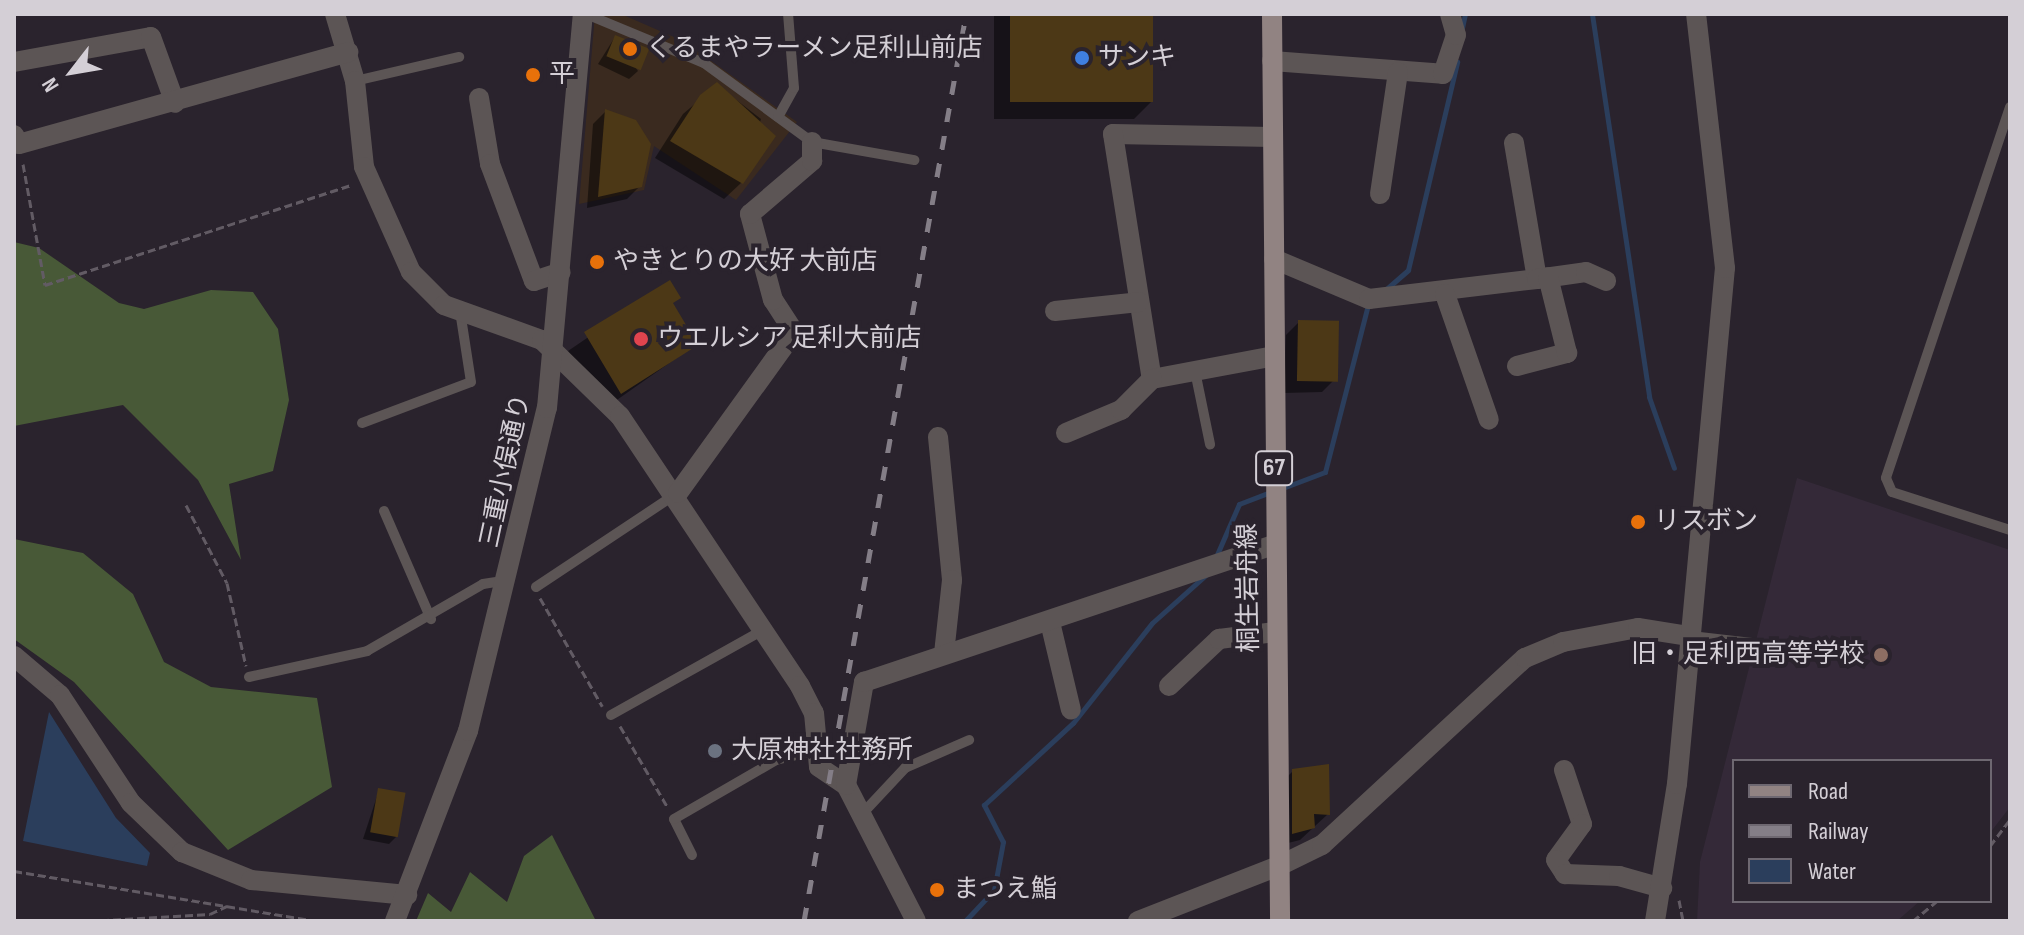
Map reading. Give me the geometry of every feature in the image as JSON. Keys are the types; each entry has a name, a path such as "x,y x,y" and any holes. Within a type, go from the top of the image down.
{"main road":[{"name":"桐生岩舟線","path":"1272,14 1273,545 1280,921"}],"street":[{"path":"335,14 355,81 369,179 411,272 424,290 460,311 555,350 620,416 678,493 814,713 819,767 846,785 916,921"},
{"name":"三重小俣通り","path":"395,921 468,731 508,580 555,350 584,14"},
{"path":"1272,61 1443,74 1456,35 1450,14"},
{"path":"1655,921 1667,890 1725,268 1696,14"},
{"path":"14,62 151,37 175,103"},
{"path":"17,140 175,103 348,52"},
{"path":"1380,194 1398,72"},
{"path":"479,98 490,164 534,281 561,272"},
{"path":"1152,379 1113,134 1273,137"},
{"path":"678,493 794,332 773,300 750,214 812,161 812,142"},
{"path":"1514,143 1543,278 1567,353 1517,366"},
{"path":"1274,259 1369,299 1445,294 1586,272 1606,281"},
{"path":"1445,294 1489,420"},
{"path":"1055,311 1139,302"},
{"path":"1066,433 1121,410 1152,379 1275,356"},
{"path":"938,437 952,580 944,654"},
{"path":"846,785 864,682 1273,545"},
{"path":"1050,622 1071,710"},
{"path":"1138,921 1281,865 1322,845 1525,658 1563,642 1638,628 1689,636"},
{"path":"1169,686 1219,639 1275,632"},
{"path":"14,656 60,695 131,803 182,852 251,880 407,895"},
{"path":"1564,770 1582,824 1556,860 1565,874 1619,876 1667,890"}],"lane":[{"path":"584,14 704,63 812,142 914,160"},
{"path":"778,117 794,88 788,14"},
{"path":"355,81 459,57"},
{"path":"2010,107 1886,478 1892,492 2010,530"},
{"path":"362,423 471,382 460,311"},
{"path":"1195,371 1210,444"},
{"path":"536,587 678,493"},
{"path":"384,511 431,619"},
{"path":"249,677 367,651 431,619 483,584 508,580"},
{"path":"611,715 765,630"},
{"path":"1689,636 1761,644"},
{"path":"862,814 905,768 969,740"},
{"path":"692,855 674,819 776,760 816,750"}],"path":[{"path":"17,140 45,285 369,179"},
{"path":"186,505 227,583 249,677"},
{"path":"1992,844 2010,821"},
{"path":"14,871 315,921"},
{"path":"1667,890 1683,921"},
{"path":"1913,921 1935,903"},
{"path":"89,921 210,914 228,905"}],"shaded area":[{"path":"595,14 621,14 683,41 797,122 736,200 654,146 644,190 579,204"},
{"name":"旧・足利西高等学校","path":"1797,478 2010,550 2010,807 1992,830 1992,759 1732,759 1732,903 1918,903 1897,921 1697,921 1700,862"}],"green space":[{"path":"14,242 39,248 119,303 144,309 211,290 253,292 278,329 289,400 273,471 229,484 241,560 198,480 123,405 14,426"},
{"path":"14,539 83,553 133,594 164,662 211,687 317,698 332,787 228,850 74,682 14,639"},
{"path":"552,835 596,921 416,921 428,893 451,912 470,872 507,902 524,856"}],"water":[{"path":"49,712 116,818 150,853 147,866 23,841"}],"building":[{"name":"サンキ","path":"1010,14 1153,14 1153,102 1010,102"},
{"path":"615,35 649,49 641,70 606,56"},
{"path":"717,82 776,136 743,184 670,141 700,95"},
{"path":"605,109 636,120 651,144 642,187 598,197"},
{"name":"ウエルシア 足利大前店","path":"670,280 681,298 673,303 698,345 621,394 584,332"},
{"path":"1298,320 1339,321 1338,382 1297,381"},
{"path":"1329,764 1330,815 1314,814 1315,828 1292,834 1292,769"},
{"path":"378,788 406,793 398,837 370,832"}],"waterway":[{"path":"1462,28 1465,14"},
{"path":"1592,14 1649,397 1674,468"},
{"path":"1384,291 1408,270 1457,62"},
{"path":"1280,489 1325,472 1368,305"},
{"path":"1215,559 1239,504 1271,492"},
{"path":"965,921 994,890 1003,842 984,805 1073,723 1152,623 1209,572"}],"railway":[{"path":"804,921 966,14"}],"place":[{"name":"くるまやラーメン足利山前店","path":"630,49"},
{"name":"サンキ","path":"1082,58"},
{"name":"平","path":"533,75"},
{"name":"やきとりの大好 大前店","path":"597,262"},
{"name":"ウエルシア 足利大前店","path":"641,339"},
{"name":"リスボン","path":"1638,522"},
{"name":"旧・足利西高等学校","path":"1881,655"},
{"name":"大原神社社務所","path":"715,751"},
{"name":"まつえ鮨","path":"937,890"}]}
